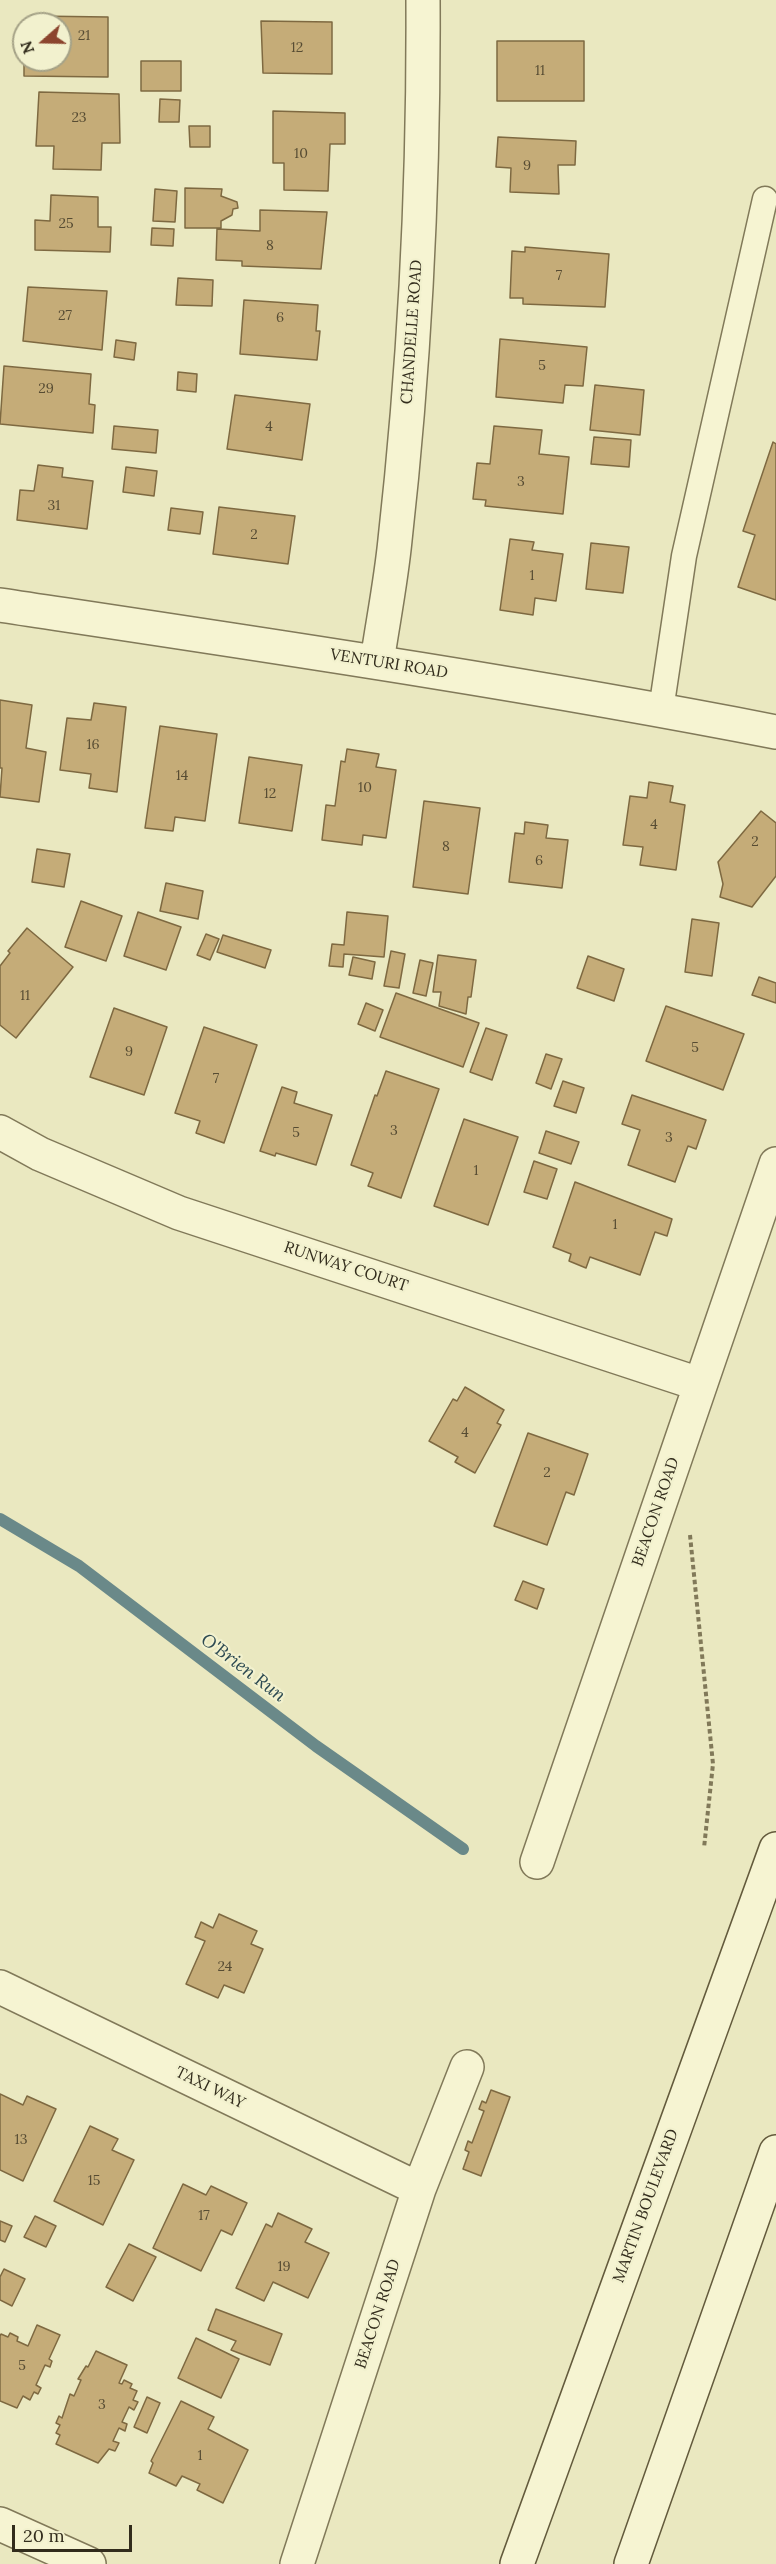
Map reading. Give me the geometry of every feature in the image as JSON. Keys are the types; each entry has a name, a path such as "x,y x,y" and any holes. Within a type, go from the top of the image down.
{"street":[{"name":"CHANDELLE ROAD","path":"377,662 395,541 410,377 423,118 423,0"},
{"name":"VENTURI ROAD","path":"0,605 377,662 776,732"},
{"name":"RUNWAY COURT","path":"0,1132 40,1154 179,1213 699,1384"},
{"name":"BEACON ROAD","path":"537,1862 776,1164"},
{"name":"MARTIN BOULEVARD","path":"517,2564 776,1849"},
{"name":"TAXI WAY","path":"0,1987 419,2188"},
{"name":"BEACON ROAD","path":"297,2564 419,2188 467,2067"},
{"path":"631,2564 776,2152"},
{"path":"0,2523 90,2564"}],"lane":[{"path":"661,710 684,556 765,199"}],"path":[{"path":"689,1526 713,1764 704,1848"}],"building":[{"path":"72,17 108,17 108,77 24,76 24,72 72,72"},
{"path":"261,21 332,22 332,74 263,73"},
{"path":"497,41 584,41 584,101 497,101"},
{"path":"141,61 181,61 181,91 141,91"},
{"path":"39,92 119,94 120,143 102,143 101,170 53,169 54,146 36,146"},
{"path":"160,99 180,100 179,122 159,122"},
{"path":"273,111 345,113 345,144 330,144 328,191 284,190 284,163 273,163"},
{"path":"189,126 210,126 210,147 190,147"},
{"path":"498,137 576,141 575,165 558,165 559,194 510,192 511,168 496,167"},
{"path":"185,188 222,189 221,196 237,202 238,208 233,209 232,215 221,221 221,228 185,228"},
{"path":"155,189 177,191 175,222 153,221"},
{"path":"51,195 98,197 98,227 111,227 110,252 35,250 35,220 50,221"},
{"path":"260,210 327,212 321,269 242,266 242,261 216,260 217,229 260,231"},
{"path":"152,228 174,229 173,246 151,245"},
{"path":"525,247 609,254 605,307 523,304 523,298 510,298 512,251 525,252"},
{"path":"178,278 213,280 212,306 176,305"},
{"path":"28,287 107,291 102,350 23,341"},
{"path":"244,300 318,305 316,331 320,331 317,360 240,354"},
{"path":"500,339 587,347 583,386 565,385 563,403 496,397"},
{"path":"116,340 136,343 134,360 114,357"},
{"path":"4,366 91,374 89,404 95,405 93,433 0,424"},
{"path":"178,372 197,374 196,392 177,390"},
{"path":"595,385 644,390 640,435 590,430"},
{"path":"235,395 310,404 302,460 227,449"},
{"path":"114,426 158,430 156,453 112,449"},
{"path":"494,426 542,430 539,454 569,457 563,514 485,506 486,500 473,499 477,463 490,464"},
{"path":"594,437 631,440 629,467 591,464"},
{"path":"773,442 776,444 776,600 738,587 755,535 743,531"},
{"path":"38,465 63,468 62,477 93,481 87,529 17,520 20,490 34,491"},
{"path":"126,467 157,471 154,496 123,492"},
{"path":"219,507 295,516 288,564 213,554"},
{"path":"171,508 203,512 200,534 168,530"},
{"path":"510,539 534,542 532,550 563,554 556,601 535,598 533,615 500,610"},
{"path":"591,543 629,547 623,593 586,589"},
{"path":"0,700 32,705 26,748 46,752 39,802 0,797 2,768 0,768"},
{"path":"94,703 126,707 117,792 89,788 91,774 60,770 67,718 91,720"},
{"path":"160,726 217,734 205,821 175,817 173,831 145,828"},
{"path":"347,749 379,754 376,767 396,770 386,838 363,835 362,845 322,840 326,805 335,806 341,761 345,762"},
{"path":"249,757 302,765 292,831 239,823"},
{"path":"649,782 673,786 670,802 685,805 676,870 640,865 643,847 623,845 630,796 647,798"},
{"path":"424,801 480,808 468,894 413,887"},
{"path":"761,811 776,823 776,876 752,907 720,897 723,884 718,862"},
{"path":"525,822 548,825 546,838 568,840 562,888 509,882 515,833 524,834"},
{"path":"37,849 70,854 64,887 32,882"},
{"path":"166,883 203,891 198,919 160,911"},
{"path":"81,901 122,916 106,961 65,947"},
{"path":"138,912 181,927 166,970 124,956"},
{"path":"347,912 388,916 384,957 344,954 343,967 329,966 332,944 344,945"},
{"path":"692,919 719,923 712,976 685,972"},
{"path":"27,928 73,967 16,1038 0,1025 0,966 10,953 8,951"},
{"path":"206,934 219,939 210,960 197,955"},
{"path":"223,935 271,950 265,968 217,952"},
{"path":"391,951 405,954 399,988 384,986"},
{"path":"438,955 476,960 471,997 468,997 466,1014 439,1006 441,992 433,992"},
{"path":"588,956 624,969 614,1001 577,988"},
{"path":"353,957 375,962 372,979 349,975"},
{"path":"420,960 433,963 426,996 413,993"},
{"path":"759,977 776,983 776,1003 752,995"},
{"path":"396,993 479,1023 463,1067 380,1037"},
{"path":"366,1003 383,1010 375,1031 358,1024"},
{"path":"666,1006 744,1034 723,1090 646,1061"},
{"path":"114,1008 167,1027 144,1095 90,1077"},
{"path":"204,1027 257,1045 224,1143 196,1133 200,1121 175,1113"},
{"path":"486,1028 507,1035 492,1080 470,1072"},
{"path":"546,1054 562,1059 551,1089 536,1083"},
{"path":"386,1071 439,1089 401,1198 368,1186 373,1173 351,1165 375,1095 377,1096"},
{"path":"563,1081 584,1088 576,1113 554,1106"},
{"path":"282,1087 297,1092 294,1103 332,1115 316,1165 276,1153 275,1156 260,1151"},
{"path":"632,1095 706,1120 696,1149 688,1146 675,1182 628,1165 640,1130 622,1124"},
{"path":"464,1119 518,1137 488,1225 434,1206"},
{"path":"546,1131 579,1142 571,1164 539,1153"},
{"path":"534,1161 557,1169 547,1199 524,1192"},
{"path":"575,1182 672,1219 667,1236 655,1232 640,1275 590,1257 586,1268 569,1261 571,1254 553,1247"},
{"path":"465,1387 504,1410 497,1423 501,1425 475,1473 455,1462 458,1457 429,1441 453,1399 457,1401"},
{"path":"528,1433 588,1454 574,1495 566,1492 547,1545 494,1526"},
{"path":"523,1581 544,1589 537,1609 515,1600"},
{"path":"219,1914 257,1931 251,1944 263,1949 244,1993 224,1985 218,1998 186,1984 205,1941 195,1937 201,1922 213,1928"},
{"path":"491,2090 510,2097 481,2176 463,2169 469,2152 465,2150 468,2141 472,2143 484,2111 479,2109 482,2101 486,2103"},
{"path":"0,2094 23,2105 27,2096 56,2109 23,2181 0,2170"},
{"path":"90,2126 118,2139 112,2150 134,2160 103,2225 54,2201"},
{"path":"183,2184 206,2195 211,2186 247,2203 232,2235 221,2230 201,2271 153,2248"},
{"path":"278,2213 312,2229 305,2242 329,2253 308,2298 273,2282 264,2301 236,2288 266,2224 272,2227"},
{"path":"35,2216 56,2226 46,2247 24,2237"},
{"path":"0,2221 12,2226 5,2242 0,2240"},
{"path":"129,2244 156,2257 133,2301 106,2287"},
{"path":"4,2269 25,2279 12,2306 0,2300 0,2277"},
{"path":"216,2309 282,2334 270,2365 231,2350 236,2341 208,2330"},
{"path":"37,2325 60,2335 49,2359 52,2361 50,2367 45,2365 36,2385 41,2388 38,2394 34,2392 30,2400 23,2396 17,2408 0,2401 0,2336 1,2334 8,2337 10,2333 18,2337 17,2341 28,2346"},
{"path":"196,2338 239,2359 221,2398 178,2378"},
{"path":"96,2351 127,2365 119,2383 122,2384 124,2380 132,2384 130,2388 137,2391 133,2400 138,2402 134,2410 129,2407 122,2422 127,2424 125,2431 119,2428 113,2441 119,2443 115,2451 109,2449 98,2463 56,2444 60,2435 56,2433 60,2425 56,2423 59,2416 62,2418 70,2394 74,2396 81,2380 78,2379 86,2366 88,2367"},
{"path":"147,2397 160,2403 147,2433 134,2427"},
{"path":"181,2401 214,2417 208,2429 248,2450 223,2503 197,2490 200,2484 182,2476 176,2486 149,2473 153,2463 151,2461"}],"waterway":[{"name":"O'Brien Run","path":"0,1519 79,1566 316,1746 463,1849"}]}
